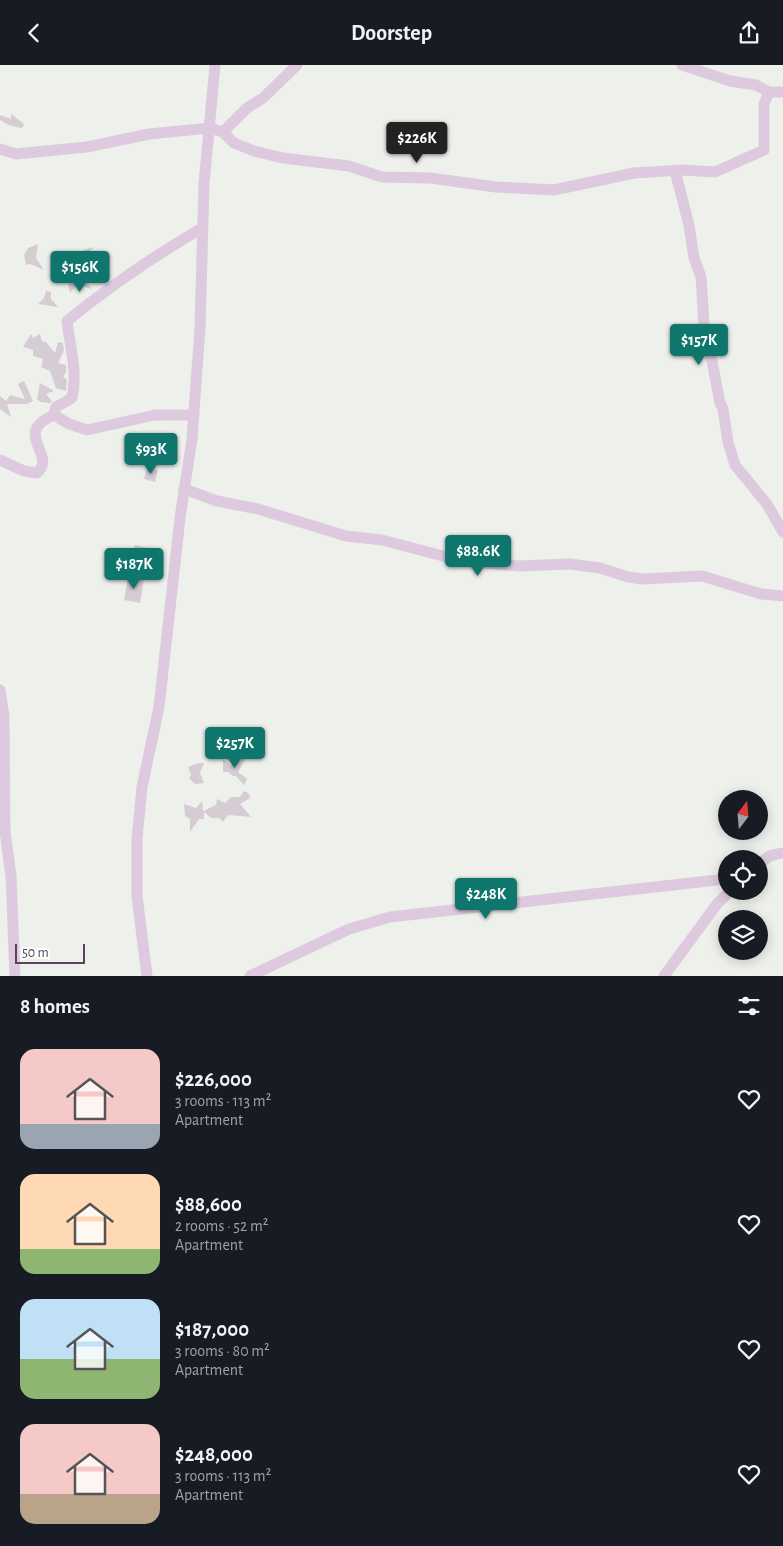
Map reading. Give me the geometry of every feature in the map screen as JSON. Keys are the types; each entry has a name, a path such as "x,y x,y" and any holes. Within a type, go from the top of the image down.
{"street":[{"path":"147,976 137,896 137,839 142,787 159,707 194,415 200,328 202,228 215,65"},
{"path":"223,132 247,108 263,98 297,65"},
{"path":"682,65 730,81 756,85 769,92 783,92"},
{"path":"0,149 16,154 87,147 149,134 210,128 223,132 234,143 254,151 283,158 328,162 382,177 430,178 496,187 554,189 614,176 675,171 715,172 730,163 762,152 765,132 764,104 769,92"},
{"path":"675,171 700,277 705,341 723,409 728,443 735,465 767,504 783,532"},
{"path":"54,415 56,407 72,399 76,383 75,362 67,321 102,292 147,261 202,228"},
{"path":"54,415 87,430 155,415 194,415"},
{"path":"0,460 24,471 38,473 44,467 45,461 35,439 35,429 42,420 54,415"},
{"path":"184,489 217,501 258,509 346,536 382,540 462,561 520,566 570,564 600,568 628,577 642,579 678,579 702,576 761,594 783,596"},
{"path":"0,690 4,716 5,831 11,876 15,976"},
{"path":"768,857 783,853"},
{"path":"250,976 349,929 390,917 718,880"},
{"path":"664,976 721,900"}],"building":[{"path":"11,114 23,123 24,126 21,128 9,125 0,120 0,115 11,119"},
{"path":"38,244 36,258 44,270 30,264 26,265 24,255 28,248"},
{"path":"94,247 75,264 87,272 83,278 92,289 77,285 70,293 68,285 73,279 71,276 74,264 71,267 65,266 64,260 69,255"},
{"path":"46,291 51,292 51,299 58,307 38,304 44,298"},
{"path":"31,334 33,338 40,334 42,341 46,342 55,353 58,342 63,343 64,350 58,363 66,365 66,372 63,377 67,379 66,391 56,388 50,371 41,367 43,359 33,356 33,350 23,347"},
{"path":"24,381 33,401 27,404 7,404 11,417 0,409 0,396 6,401 10,395 25,399 18,384"},
{"path":"40,383 54,391 46,394 52,401 50,403 40,402 37,399"},
{"path":"147,468 158,470 155,482 144,479"},
{"path":"135,545 147,548 144,560 133,558"},
{"path":"128,577 144,580 140,603 124,600"},
{"path":"247,757 238,772 247,779 244,785 236,776 223,772 223,759 231,766 236,758 239,760"},
{"path":"204,763 200,773 204,783 195,784 189,778 191,775 188,767"},
{"path":"244,791 249,794 250,798 240,804 251,817 228,815 223,822 219,818 211,818 204,812 204,819 199,819 190,832 190,819 185,816 184,804 196,808 202,801 203,811 216,805 217,799 225,803 231,797 240,797"}]}
